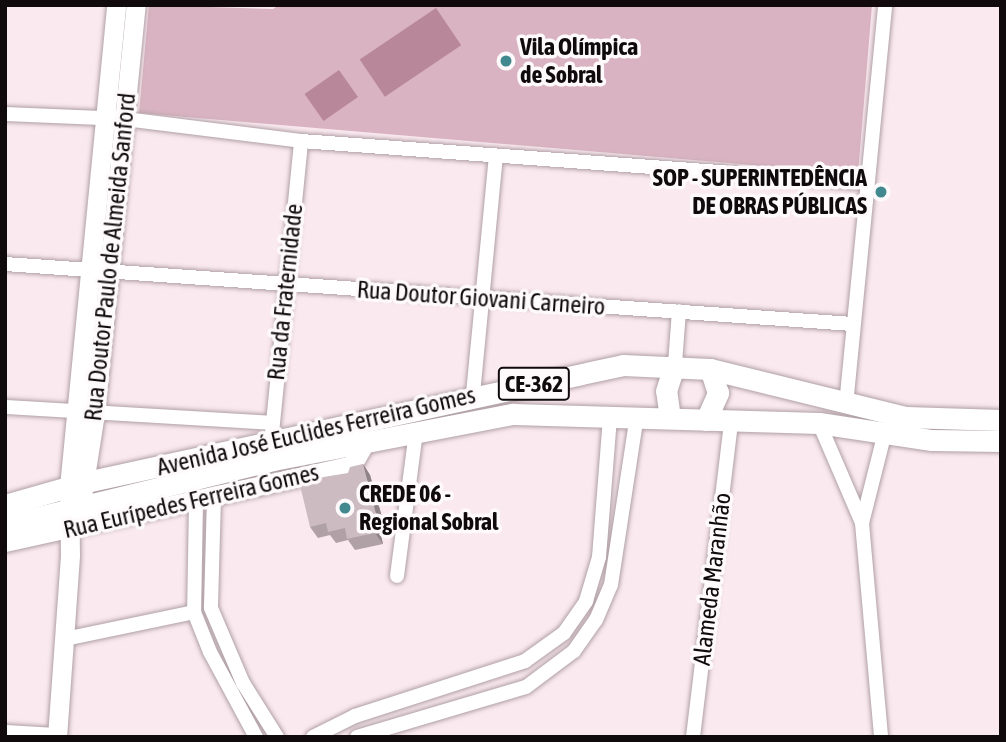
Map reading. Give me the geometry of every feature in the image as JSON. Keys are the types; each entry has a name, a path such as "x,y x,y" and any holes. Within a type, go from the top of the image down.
{"main road":[{"name":"Avenida José Euclides Ferreira Gomes","path":"5,505 272,433 622,365 675,364 710,369 846,405 906,417 1001,420"},
{"path":"670,418 666,391 675,364"},
{"path":"706,420 718,393 710,369"},
{"name":"Avenida José Euclides Ferreira Gomes","path":"5,525 128,504 364,444 513,414 819,423 932,440 1001,441"}],"street":[{"name":"Rua Doutor Paulo de Almeida Sanford","path":"87,412 89,269 117,5"},
{"name":"Rua Doutor Paulo de Almeida Sanford","path":"57,736 72,515 110,270 136,5"},
{"path":"846,405 885,5"},
{"path":"5,114 125,119 301,141 867,183"},
{"name":"Rua da Fraternidade","path":"272,433 301,141"},
{"path":"473,394 496,156"},
{"name":"Rua Doutor Giovani Carneiro","path":"5,264 853,324"},
{"path":"675,364 679,311"},
{"path":"5,407 87,412 272,433"},
{"path":"313,737 355,716 461,684 525,661 572,623 595,574 610,416"},
{"path":"357,737 539,681 585,636 611,585 637,416"},
{"name":"Alameda Maranhão","path":"693,737 731,422"},
{"path":"819,423 862,523 881,737"},
{"path":"397,576 416,432"},
{"path":"862,523 885,432"},
{"name":"Rua Eurípedes Ferreira Gomes","path":"128,504 205,500 352,465 364,444"},
{"path":"205,500 194,612 210,652 256,737"},
{"path":"205,500 211,608 243,683 277,737"},
{"name":"Rua Eurípedes Ferreira Gomes","path":"5,542 72,515"},
{"path":"595,574 611,585"},
{"path":"65,639 194,612"},
{"path":"572,623 585,636"},
{"path":"461,684 467,704"},
{"path":"5,732 57,736"}],"shaded area":[{"name":"Vila Olímpica de Sobral","path":"149,5 273,9 279,5 872,5 858,174 139,113"},
{"path":"436,8 461,45 385,97 360,59"},
{"path":"339,70 358,97 324,121 305,94"}],"building":[{"name":"CREDE 06 - Regional Sobral","path":"363,464 376,514 371,517 375,533 347,539 345,528 328,532 326,523 310,527 299,481 348,473 350,467"}],"place":[{"name":"Vila Olímpica de Sobral","path":"506,61"},
{"name":"SOP - SUPERINTEDÊNCIA DE OBRAS PÚBLICAS","path":"881,192"},
{"name":"CREDE 06 - Regional Sobral","path":"345,508"}]}
